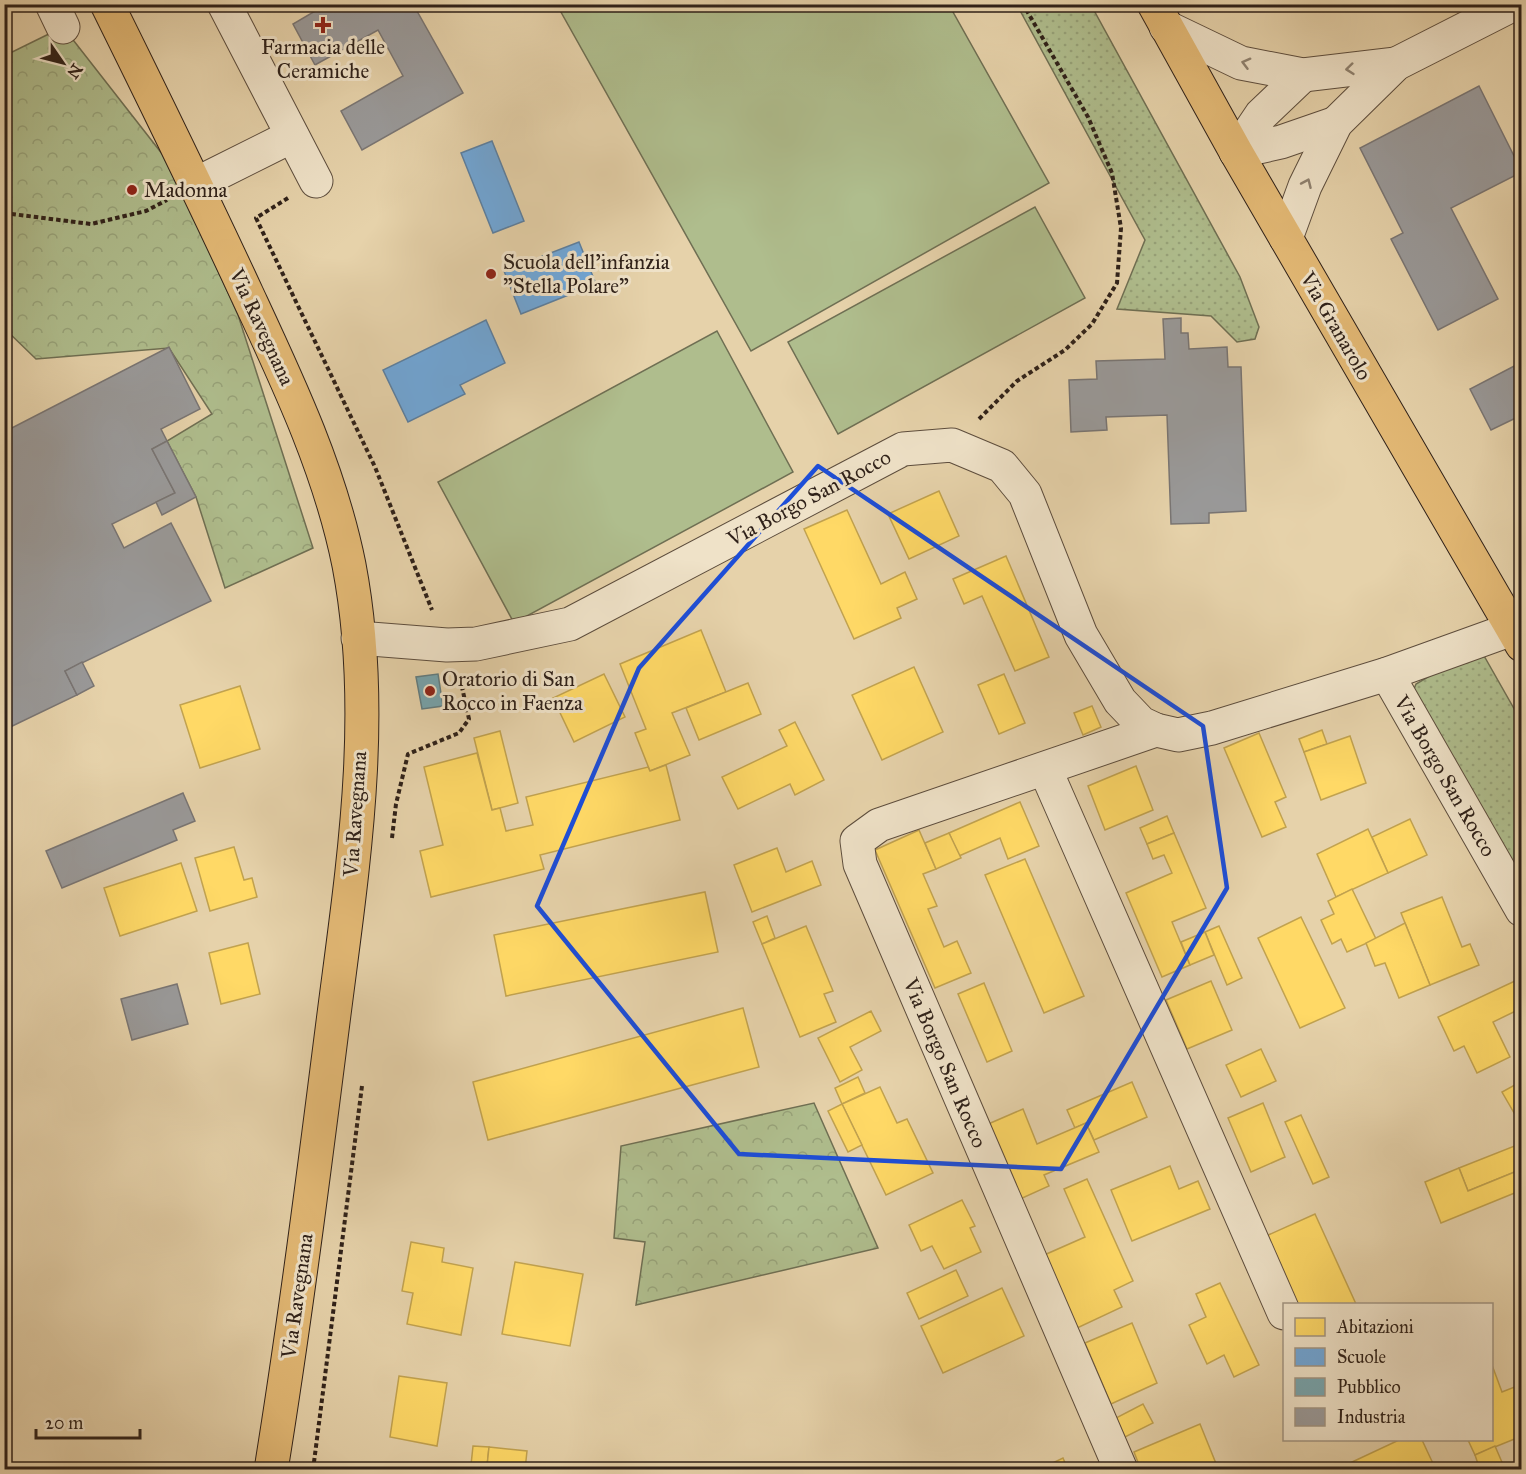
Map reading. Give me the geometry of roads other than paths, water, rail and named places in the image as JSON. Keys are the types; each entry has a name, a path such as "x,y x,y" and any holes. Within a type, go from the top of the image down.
{"main road":[{"name":"Via Ravegnana","path":"107,4 196,184 287,379 326,476 349,566 358,638 361,703 360,812 309,1208 271,1470"},
{"name":"Via Granarolo","path":"1160,16 1236,152 1517,637"}],"street":[{"path":"224,4 316,181"},
{"path":"1286,238 1305,186 1336,123 1396,64 1514,4"},
{"path":"1160,16 1241,63 1303,75 1396,64"},
{"path":"1236,152 1261,115 1303,75"},
{"path":"1236,152 1281,142 1336,123"},
{"path":"196,184 292,136"},
{"name":"Via Borgo San Rocco","path":"358,638 447,645 476,644 570,624 903,449 952,445 1002,466 1025,494 1081,635 1120,701 1141,723 1156,730 1178,735 1212,728 1517,637"},
{"name":"Via Borgo San Rocco","path":"1387,674 1521,910"},
{"name":"Via Borgo San Rocco","path":"1120,1470 860,864 857,842 879,825 1045,770 1156,730"},
{"path":"1045,770 1283,1311"}],"place":[{"name":"Farmacia delle Ceramiche","path":"323,25"},
{"name":"Madonna","path":"132,190"},
{"name":"Scuola dell'infanzia \"Stella Polare\"","path":"491,274"},
{"name":"Oratorio di San Rocco in Faenza","path":"430,691"}]}
